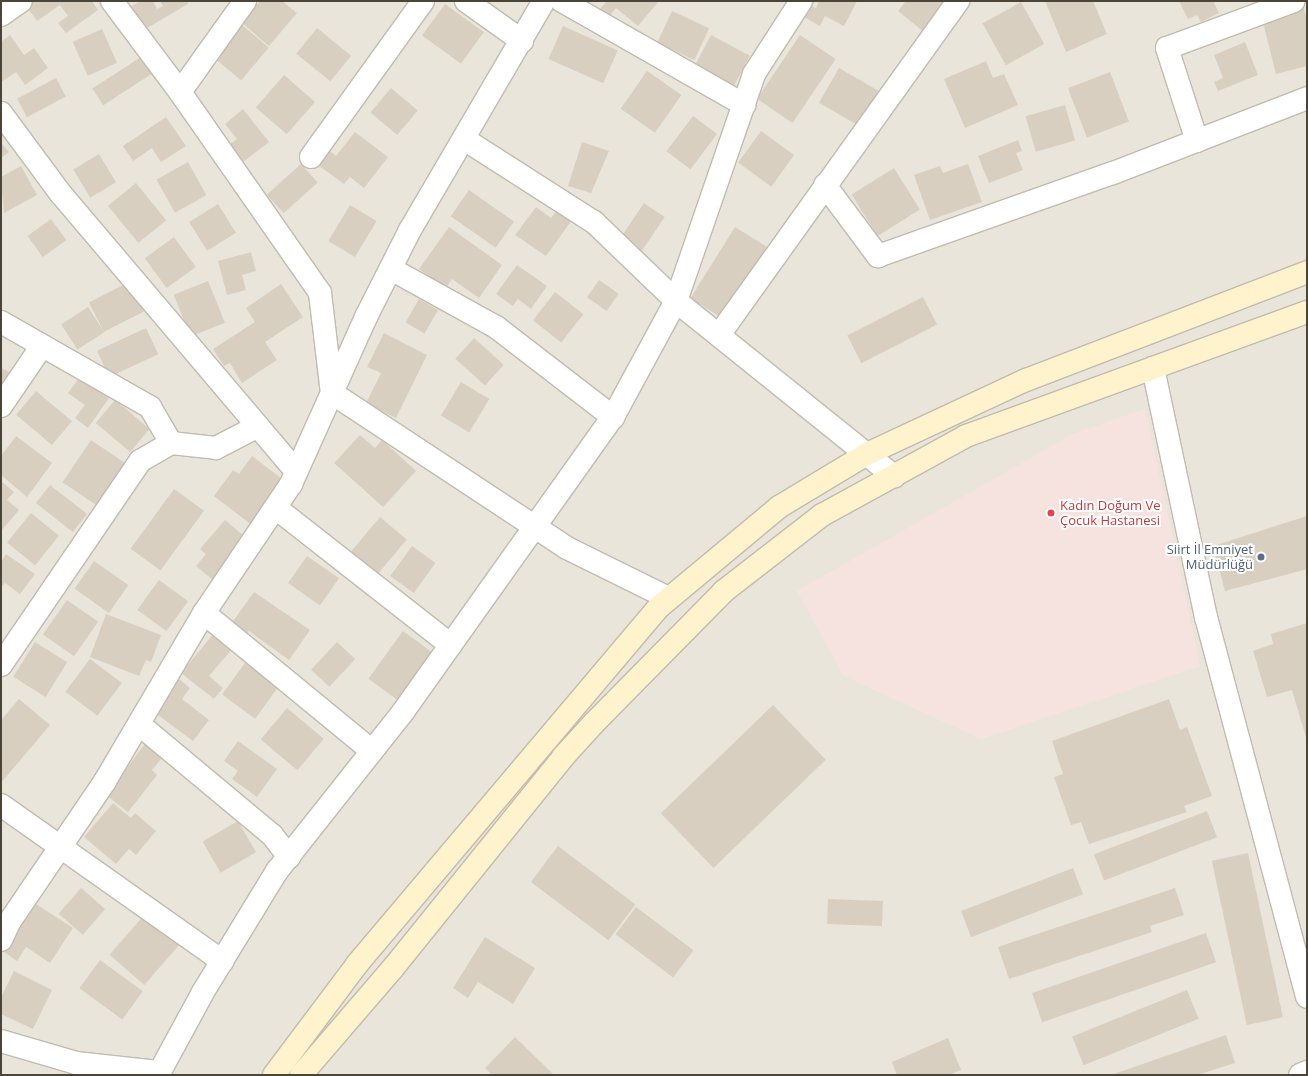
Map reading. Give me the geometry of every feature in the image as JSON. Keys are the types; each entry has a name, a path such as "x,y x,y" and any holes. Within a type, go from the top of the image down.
{"main road":[{"path":"274,1075 358,962 607,667 668,598 779,507 867,454 1026,380 1307,272"},
{"path":"301,1075 393,968 563,756 724,591 822,515 966,436 1307,312"}],"street":[{"path":"1,15 21,1"},
{"path":"112,1 180,92 320,293 332,392 567,548 668,598"},
{"path":"180,92 245,1"},
{"path":"312,157 422,1"},
{"path":"466,1 522,41"},
{"path":"1,940 10,921 140,725 204,613 276,508 296,471 391,269 544,1"},
{"path":"562,1 744,105"},
{"path":"1,1041 76,1063 158,1074 222,961 289,857 372,751 451,645 536,528 613,417 676,301 754,74 801,1"},
{"path":"719,334 958,1"},
{"path":"1197,140 1166,48 1294,1"},
{"path":"825,185 878,256 1197,140 1307,98"},
{"path":"1,113 61,194 296,471"},
{"path":"464,139 594,222 676,301 894,476"},
{"path":"391,269 496,327 613,417"},
{"path":"1,322 150,407 171,443"},
{"path":"1,406 42,346"},
{"path":"1153,368 1206,617 1307,997"},
{"path":"1,665 140,460 171,443 216,448 258,426"},
{"path":"276,508 451,645"},
{"path":"204,613 372,751"},
{"path":"140,725 272,835 289,857"},
{"path":"1,805 222,961"},
{"path":"1300,1075 1307,1072"}],"shaded area":[{"path":"1,1 1307,1 1307,1075 1,1075"},
{"name":"Kadın Doğum Ve Çocuk Hastanesi","path":"1145,409 1200,666 981,739 844,676 797,591 1073,434"}],"building":[{"path":"34,1 92,1 98,10 66,33 58,23 68,16 60,5 37,21 26,6"},
{"path":"141,1 153,1 157,9 163,6 160,1 187,1 188,4 142,31 128,8"},
{"path":"260,1 282,1 297,13 269,46 241,22"},
{"path":"607,1 659,1 638,26 616,8 609,17 600,9"},
{"path":"819,1 857,1 844,26 825,16 820,26 802,16 808,4 816,8"},
{"path":"906,1 941,1 947,6 925,33 898,11"},
{"path":"1045,1 1093,1 1107,34 1066,52"},
{"path":"1179,1 1213,1 1219,13 1201,22 1197,15 1188,19"},
{"path":"1021,2 1044,44 1006,65 983,23"},
{"path":"445,4 484,32 461,64 422,36"},
{"path":"1304,8 1307,21 1307,66 1276,74 1262,19"},
{"path":"672,11 709,28 694,60 657,43"},
{"path":"242,25 269,47 241,80 214,58"},
{"path":"563,26 618,50 603,83 548,59"},
{"path":"317,28 351,56 330,81 296,54"},
{"path":"102,29 117,63 88,76 73,42"},
{"path":"10,35 24,55 34,48 48,68 25,85 16,72 1,82 1,42"},
{"path":"711,35 750,56 732,89 693,69"},
{"path":"800,35 836,59 793,123 757,99"},
{"path":"1245,42 1258,75 1218,91 1214,82 1223,78 1214,55"},
{"path":"141,57 152,74 103,105 92,89"},
{"path":"986,61 993,78 1004,74 1018,105 965,128 944,79"},
{"path":"839,68 879,91 859,126 819,103"},
{"path":"647,71 681,95 655,133 621,109"},
{"path":"1110,72 1129,121 1087,138 1068,88"},
{"path":"284,75 315,102 287,134 256,107"},
{"path":"56,78 66,97 27,117 17,99"},
{"path":"391,88 418,110 397,135 370,113"},
{"path":"1065,105 1075,141 1036,152 1026,116"},
{"path":"243,109 269,142 243,162 229,145 237,139 225,124"},
{"path":"693,116 717,134 690,169 667,151"},
{"path":"166,117 186,146 161,162 152,148 133,161 123,146"},
{"path":"761,131 794,155 771,187 738,163"},
{"path":"355,132 388,157 364,188 350,177 344,184 315,163 326,148 336,156"},
{"path":"1018,140 1022,151 1016,153 1023,170 989,183 978,156"},
{"path":"582,142 609,151 591,193 568,186"},
{"path":"1,143 9,152 1,158"},
{"path":"99,154 116,182 90,198 73,169"},
{"path":"188,162 206,195 175,213 157,179"},
{"path":"301,164 318,183 284,213 267,195"},
{"path":"968,164 982,202 930,220 914,175 940,166 943,173"},
{"path":"21,166 37,195 4,213 1,177"},
{"path":"894,168 920,210 878,236 852,194"},
{"path":"136,183 166,220 138,243 108,206"},
{"path":"469,190 514,222 496,248 451,216"},
{"path":"644,203 665,217 642,251 621,237"},
{"path":"218,204 236,233 207,251 189,222"},
{"path":"350,205 377,221 355,257 328,241"},
{"path":"536,207 551,218 557,210 572,220 546,256 515,235"},
{"path":"51,219 66,240 43,257 28,236"},
{"path":"449,227 502,265 479,298 452,279 446,288 419,269"},
{"path":"735,227 770,249 725,320 690,298"},
{"path":"174,237 196,267 167,288 145,258"},
{"path":"251,252 256,271 242,275 246,290 227,295 218,261"},
{"path":"517,265 547,286 531,309 518,299 513,306 496,294"},
{"path":"599,280 619,294 607,311 587,297"},
{"path":"208,281 225,323 191,337 174,295"},
{"path":"129,282 144,311 104,332 89,302"},
{"path":"281,284 303,317 265,342 277,360 242,383 230,363 224,366 213,349 255,322 246,308"},
{"path":"555,292 583,314 561,343 533,320"},
{"path":"923,297 937,325 861,363 847,336"},
{"path":"419,299 438,310 425,333 406,322"},
{"path":"88,307 104,332 78,350 61,324"},
{"path":"146,328 158,354 109,377 97,351"},
{"path":"384,333 427,355 396,418 366,403 381,373 367,367"},
{"path":"474,338 504,365 485,386 455,359"},
{"path":"1,368 16,375 1,403"},
{"path":"80,377 109,398 88,428 75,418 85,405 68,393"},
{"path":"461,382 489,399 469,432 441,415"},
{"path":"36,391 72,421 52,445 16,415"},
{"path":"115,400 149,429 130,452 96,423"},
{"path":"360,435 375,448 382,440 416,471 383,507 334,463"},
{"path":"16,436 52,463 27,497 1,475 1,456"},
{"path":"91,440 126,463 97,506 62,482"},
{"path":"252,456 286,482 253,526 214,496 233,470 239,474"},
{"path":"1,481 14,492 7,500 19,510 1,531"},
{"path":"50,485 87,514 73,532 36,503"},
{"path":"174,489 204,511 160,571 131,549"},
{"path":"31,513 59,536 35,565 7,543"},
{"name":"Siirt İl Emniyet Müdürlüğü","path":"1307,516 1307,569 1225,591 1213,546"},
{"path":"380,517 407,539 377,576 350,553"},
{"path":"225,520 250,541 214,581 196,566 206,554 200,549"},
{"path":"412,546 435,563 414,593 390,576"},
{"path":"6,554 35,574 20,594 5,583 1,588 1,562"},
{"path":"307,556 339,578 320,605 288,583"},
{"path":"94,561 128,585 109,613 74,589"},
{"path":"159,580 188,601 166,631 137,610"},
{"path":"254,592 310,630 289,660 249,631 246,635 231,624"},
{"path":"67,600 98,622 74,656 43,634"},
{"path":"106,614 161,635 151,662 146,660 139,676 90,657"},
{"path":"1307,623 1307,741 1292,690 1267,697 1253,651 1273,644 1271,634"},
{"path":"403,631 437,656 402,703 368,679"},
{"path":"215,632 234,647 209,676 223,688 214,699 181,673"},
{"path":"35,642 67,662 45,697 13,677"},
{"path":"337,642 355,659 329,687 311,670"},
{"path":"90,659 122,683 97,716 65,692"},
{"path":"245,663 278,687 255,719 222,695"},
{"path":"179,679 190,688 182,699 209,720 193,741 154,712"},
{"path":"19,699 50,725 1,783 1,720"},
{"path":"1169,699 1180,730 1187,727 1212,796 1184,806 1187,812 1089,844 1081,822 1071,825 1054,777 1063,774 1052,741"},
{"path":"773,705 826,760 714,868 661,813"},
{"path":"287,708 324,739 297,770 261,739"},
{"path":"238,741 277,769 257,797 232,779 238,771 224,761"},
{"path":"145,744 162,758 152,770 157,775 128,812 106,795"},
{"path":"113,803 131,818 135,813 156,831 136,855 129,849 116,864 84,837"},
{"path":"1207,811 1217,837 1104,881 1094,854"},
{"path":"238,821 256,852 220,873 202,841"},
{"path":"558,846 635,904 608,940 531,882"},
{"path":"1248,853 1283,1017 1247,1025 1212,861"},
{"path":"1073,868 1083,894 971,937 961,911"},
{"path":"81,888 105,909 83,935 59,914"},
{"path":"1175,888 1184,915 1150,926 1152,932 1009,979 998,947"},
{"path":"828,899 883,901 882,926 827,924"},
{"path":"36,904 73,928 50,963 26,947 17,961 4,952"},
{"path":"636,907 694,950 673,977 616,934"},
{"path":"145,914 180,944 144,985 110,955"},
{"path":"1206,933 1216,962 1042,1022 1032,993"},
{"path":"485,937 535,968 513,1004 478,982 468,998 453,988"},
{"path":"100,960 143,991 122,1019 79,988"},
{"path":"14,971 52,990 33,1029 1,1014 1,997"},
{"path":"1187,990 1199,1019 1084,1065 1072,1036"},
{"path":"1226,1035 1235,1063 1197,1075 1111,1075"},
{"path":"515,1037 554,1075 492,1075 485,1068"},
{"path":"948,1038 961,1070 948,1075 897,1075 892,1062"}],"place":[{"name":"Kadın Doğum Ve Çocuk Hastanesi","path":"1051,513"},
{"name":"Siirt İl Emniyet Müdürlüğü","path":"1261,557"}]}
